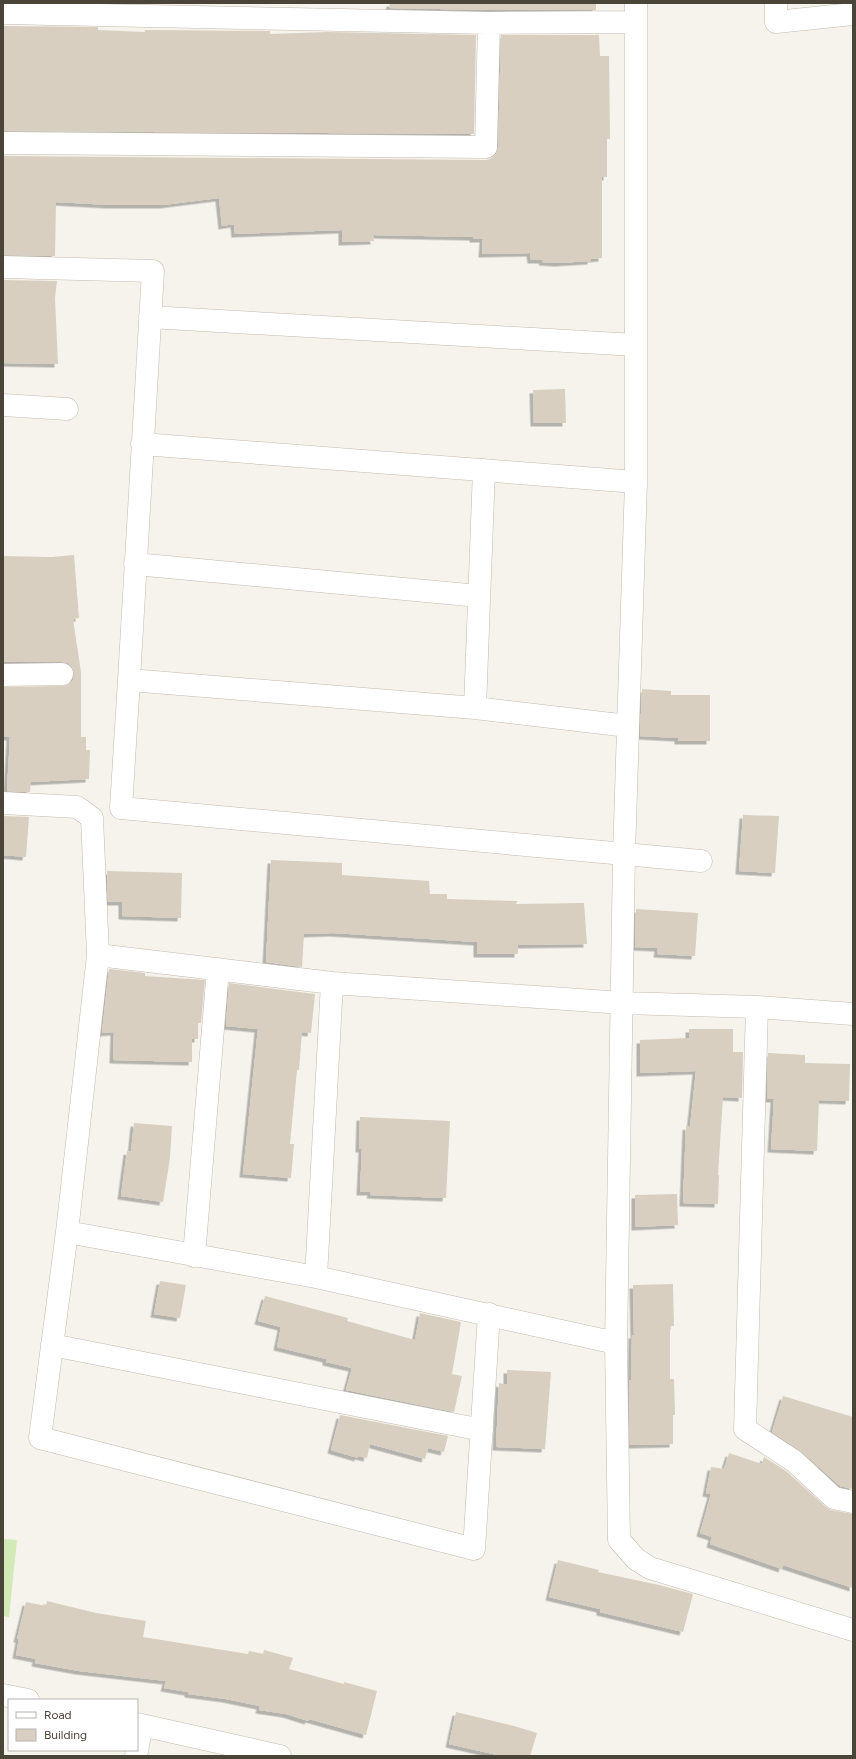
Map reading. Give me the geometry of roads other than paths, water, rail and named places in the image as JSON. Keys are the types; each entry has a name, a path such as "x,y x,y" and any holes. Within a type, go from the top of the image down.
{"street":[{"path":"776,3 776,22 853,14"},
{"path":"3,13 489,23 636,12 636,482 624,854 623,1003 616,1343 618,1540 636,1559 650,1568 853,1630"},
{"path":"3,143 486,147 489,23"},
{"path":"3,267 153,272 135,564 130,680 120,808 701,861"},
{"path":"150,317 636,345"},
{"path":"3,405 67,408"},
{"path":"142,444 636,482"},
{"path":"475,708 484,470"},
{"path":"135,564 479,596"},
{"path":"3,675 62,674"},
{"path":"130,680 475,708 628,726"},
{"path":"3,803 77,807 92,818 98,955 67,1232 40,1438 474,1549 489,1314"},
{"path":"98,955 332,983 623,1003 757,1007 853,1014"},
{"path":"194,1256 218,969"},
{"path":"316,1277 332,983"},
{"path":"757,1007 745,1429 794,1462 834,1498 853,1502"},
{"path":"67,1232 316,1277 616,1343"},
{"path":"52,1345 482,1430"},
{"path":"138,1740 140,1724 280,1756"}]}
